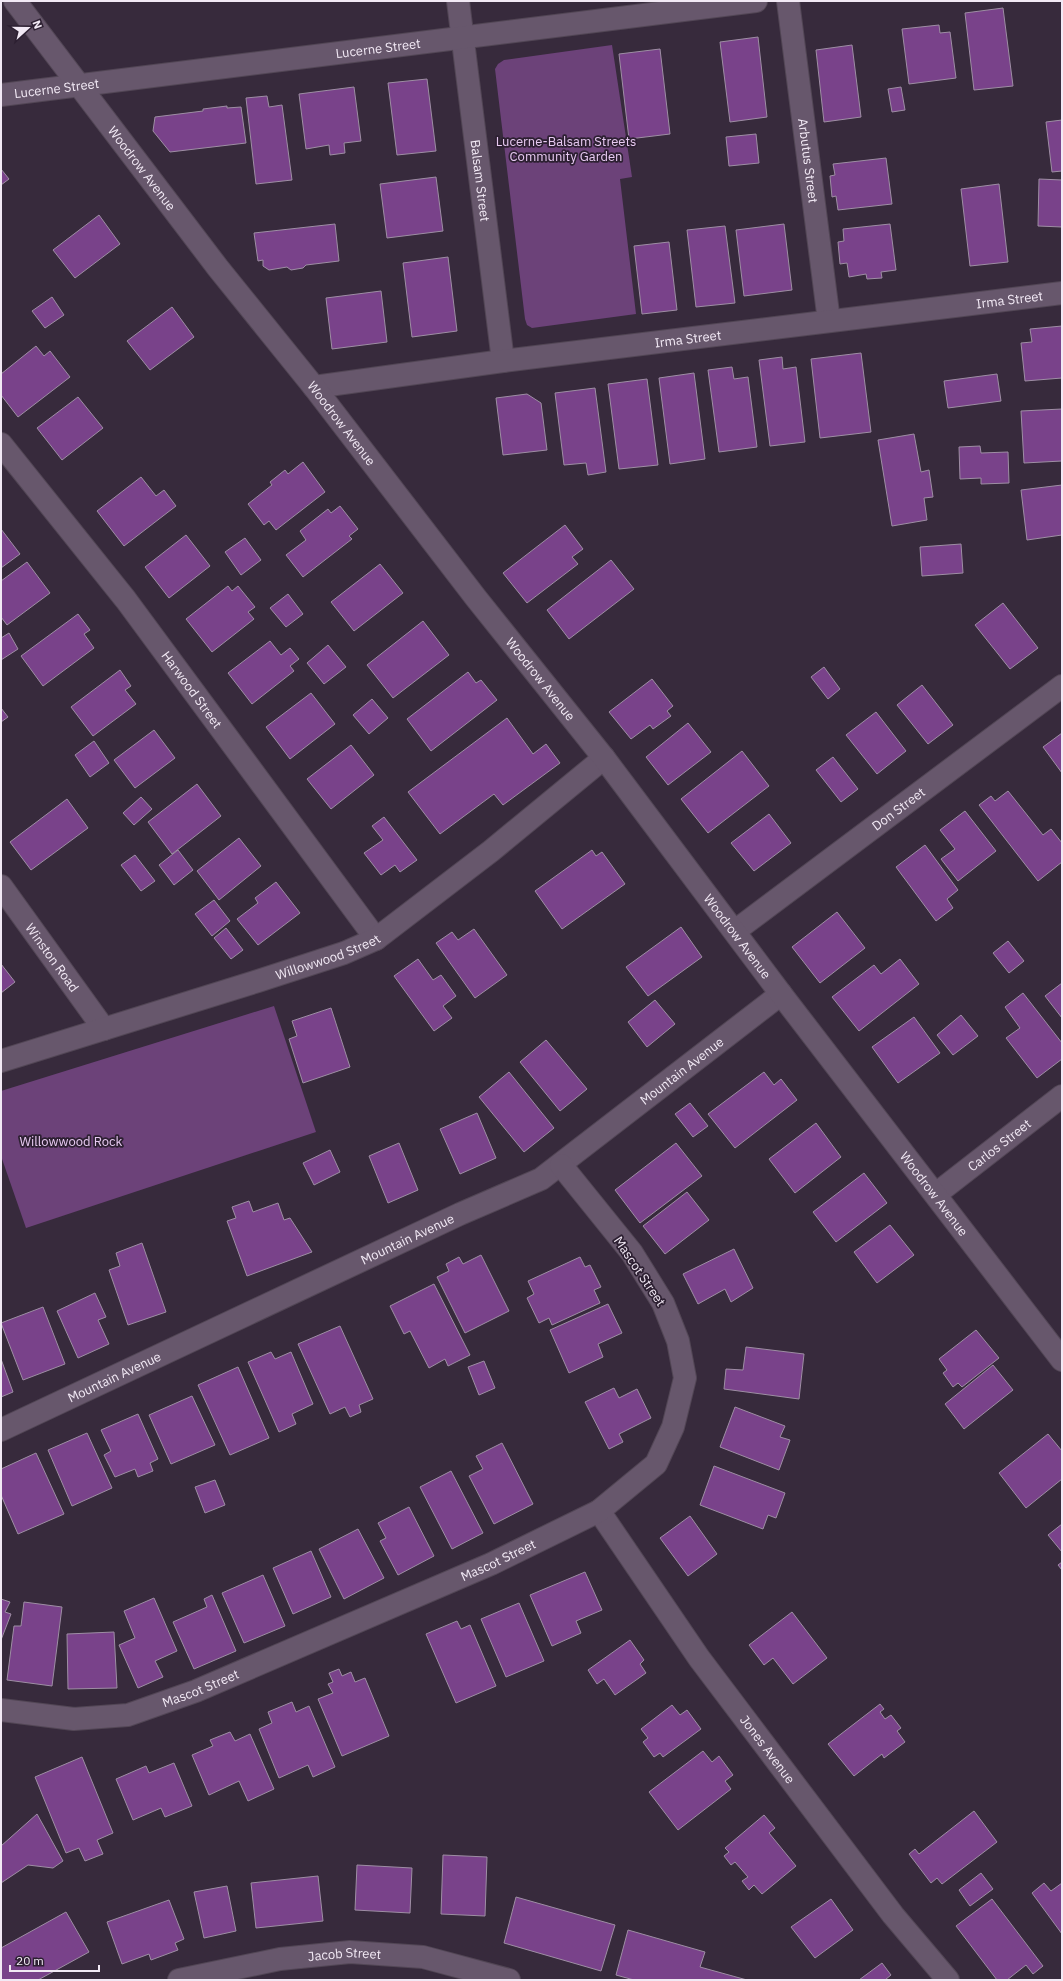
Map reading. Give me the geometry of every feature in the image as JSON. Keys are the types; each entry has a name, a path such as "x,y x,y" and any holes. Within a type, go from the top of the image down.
{"street":[{"name":"Woodrow Avenue","path":"15,1 218,268 314,387 476,598 604,758 781,994 1062,1360"},
{"name":"Balsam Street","path":"458,1 503,360"},
{"name":"Lucerne Street","path":"1,95 756,1"},
{"name":"Arbutus Street","path":"788,1 829,321"},
{"name":"Irma Street","path":"314,387 503,360 1062,293"},
{"name":"Harwood Street","path":"1,444 126,600 376,939"},
{"name":"Don Street","path":"735,931 1062,686"},
{"name":"Willowwood Street","path":"1,1061 344,953 376,939 491,851 604,758"},
{"name":"Winston Road","path":"1,886 104,1029"},
{"name":"Mountain Avenue","path":"1,1430 460,1214 542,1179 781,994"},
{"name":"Carlos Street","path":"936,1194 1062,1096"},
{"name":"Mascot Street","path":"1,1710 74,1719 128,1715 196,1691 265,1663 491,1564 599,1511 656,1464 673,1427 685,1378 678,1341 664,1303 632,1253 561,1165"},
{"name":"Jones Avenue","path":"599,1511 699,1658 888,1909 948,1980"},
{"name":"Jacob Street","path":"179,1980 280,1959 350,1952 423,1957 509,1980"}],"green space":[{"name":"Lucerne-Balsam Streets Community Garden","path":"612,45 632,177 620,179 636,314 532,328 527,325 525,319 495,69 498,64 504,60"},
{"name":"Willowwood Rock","path":"274,1006 316,1132 26,1228 1,1156 1,1091"}],"building":[{"path":"1003,8 1013,86 974,90 965,13"},
{"path":"939,25 940,33 950,32 956,78 909,84 902,29"},
{"path":"758,37 767,117 730,122 720,42"},
{"path":"852,45 861,117 824,122 816,50"},
{"path":"660,49 670,134 629,139 619,54"},
{"path":"427,79 436,151 397,155 388,83"},
{"path":"354,87 361,141 344,143 345,153 330,155 329,145 306,149 299,94"},
{"path":"901,87 905,110 892,112 888,89"},
{"path":"267,96 269,107 282,105 292,180 256,184 246,98"},
{"path":"227,106 227,108 241,107 246,143 170,152 153,131 155,117 203,111 203,109"},
{"path":"1062,120 1062,171 1052,172 1046,122"},
{"path":"756,134 759,163 729,166 726,137"},
{"path":"886,158 892,204 838,210 836,196 832,197 830,176 835,175 833,164"},
{"path":"1,169 9,179 1,185"},
{"path":"436,177 443,231 387,238 380,184"},
{"path":"1039,179 1062,180 1062,227 1038,226"},
{"path":"999,184 1008,262 970,266 961,189"},
{"path":"99,215 120,244 75,278 53,250"},
{"path":"335,224 339,261 306,265 303,268 291,270 287,267 269,270 263,266 263,260 258,261 254,233"},
{"path":"784,224 792,290 744,296 736,230"},
{"path":"890,224 896,270 881,272 882,278 867,279 866,274 849,277 847,263 840,264 838,242 844,241 843,229"},
{"path":"725,226 735,303 696,307 687,230"},
{"path":"669,242 677,310 642,314 634,246"},
{"path":"448,257 457,331 412,337 403,263"},
{"path":"381,291 387,342 332,349 326,298"},
{"path":"52,297 64,315 45,328 32,311"},
{"path":"172,307 194,337 150,370 127,341"},
{"path":"1062,326 1062,378 1025,381 1021,343 1032,342 1030,329"},
{"path":"36,346 44,356 50,351 70,377 18,417 1,395 1,374"},
{"path":"861,353 871,432 820,438 811,359"},
{"path":"782,357 783,369 796,367 805,442 770,446 759,360"},
{"path":"732,367 734,379 748,377 757,447 719,452 708,370"},
{"path":"694,373 705,459 670,464 659,378"},
{"path":"997,374 1001,401 948,408 944,381"},
{"path":"647,379 658,465 619,469 608,384"},
{"path":"595,388 606,472 588,475 586,463 564,465 555,393"},
{"path":"527,394 541,403 547,450 503,455 496,398"},
{"path":"78,397 103,428 62,460 37,428"},
{"path":"1062,409 1062,461 1024,463 1021,411"},
{"path":"914,434 921,472 929,470 933,497 924,498 927,520 892,526 878,440"},
{"path":"980,446 981,453 1008,452 1009,483 981,484 981,478 960,479 959,447"},
{"path":"303,462 325,492 276,530 269,521 264,525 248,504 272,485 270,482 285,470 288,474"},
{"path":"141,477 156,496 164,490 176,506 124,546 97,511"},
{"path":"1062,485 1062,535 1027,540 1021,490"},
{"path":"340,506 358,529 349,536 352,539 303,577 286,555 306,540 300,531 328,509 331,513"},
{"path":"565,525 583,549 572,557 578,564 527,603 503,573"},
{"path":"1,529 20,554 1,568"},
{"path":"186,535 210,566 169,598 145,567"},
{"path":"245,538 261,560 241,575 225,552"},
{"path":"961,544 963,573 922,576 920,547"},
{"path":"611,560 634,589 569,639 547,610"},
{"path":"27,562 50,593 7,625 1,617 1,581"},
{"path":"380,564 403,593 354,631 331,602"},
{"path":"228,586 232,591 238,586 255,607 248,612 254,619 212,652 186,619"},
{"path":"288,594 303,614 286,627 270,608"},
{"path":"1003,603 1038,648 1010,669 975,625"},
{"path":"78,614 90,630 84,634 94,648 43,686 21,656"},
{"path":"423,621 449,655 393,698 367,665"},
{"path":"9,633 18,649 1,660 1,638"},
{"path":"270,641 281,655 290,648 299,659 290,666 294,671 252,704 228,673"},
{"path":"328,645 346,667 324,684 307,663"},
{"path":"824,667 840,689 828,699 811,677"},
{"path":"120,670 131,686 125,690 136,704 93,736 71,707"},
{"path":"468,672 476,683 481,680 497,700 431,751 407,719"},
{"path":"652,679 673,706 667,711 671,716 653,729 650,725 631,739 609,712"},
{"path":"922,685 953,725 928,744 897,705"},
{"path":"311,693 335,724 290,759 266,727"},
{"path":"372,699 388,718 369,734 353,715"},
{"path":"1,708 8,717 1,722"},
{"path":"876,712 906,751 877,774 846,735"},
{"path":"507,718 533,754 546,744 560,763 503,805 494,794 440,834 408,792"},
{"path":"688,723 711,752 668,785 646,757"},
{"path":"154,730 175,758 135,788 114,760"},
{"path":"1062,733 1062,773 1043,747"},
{"path":"94,741 109,763 90,777 75,755"},
{"path":"351,745 374,775 331,809 307,779"},
{"path":"742,751 769,786 708,833 681,799"},
{"path":"833,757 858,789 841,802 816,770"},
{"path":"197,784 221,816 172,854 148,822"},
{"path":"1008,791 1043,835 1051,829 1062,843 1062,862 1038,881 979,805 991,796 995,801"},
{"path":"141,797 152,809 134,825 123,813"},
{"path":"67,799 88,828 31,870 10,842"},
{"path":"965,811 996,851 958,881 941,859 955,849 940,830"},
{"path":"769,814 791,843 754,871 731,843"},
{"path":"384,817 417,860 400,872 395,865 381,875 364,853 383,840 372,826"},
{"path":"239,838 261,866 219,900 197,871"},
{"path":"925,845 958,890 947,899 953,908 936,921 896,867"},
{"path":"178,850 193,870 174,885 159,865"},
{"path":"592,850 596,856 602,852 625,884 562,929 535,891"},
{"path":"135,855 155,881 141,891 121,865"},
{"path":"276,882 300,913 258,945 237,919 258,903 255,898"},
{"path":"214,900 230,921 212,936 195,914"},
{"path":"837,912 865,948 820,983 792,947"},
{"path":"681,927 702,957 648,996 626,967"},
{"path":"226,928 243,950 231,959 214,938"},
{"path":"474,929 507,975 475,998 436,943 452,932 458,940"},
{"path":"1008,941 1024,961 1009,973 993,953"},
{"path":"418,959 433,980 441,975 456,996 443,1006 452,1018 434,1031 394,976"},
{"path":"900,959 919,984 859,1031 832,997 874,965 881,974"},
{"path":"1,964 15,982 1,993"},
{"path":"1062,983 1062,1018 1045,996"},
{"path":"1023,993 1062,1043 1062,1059 1037,1078 1006,1038 1020,1028 1005,1007"},
{"path":"655,1000 675,1024 647,1047 628,1022"},
{"path":"331,1008 350,1067 303,1083 289,1039 297,1036 292,1021"},
{"path":"961,1015 978,1036 953,1055 937,1035"},
{"path":"914,1017 940,1053 898,1083 872,1047"},
{"path":"546,1040 587,1089 560,1111 520,1062"},
{"path":"509,1072 554,1128 524,1152 479,1097"},
{"path":"764,1072 774,1085 781,1079 797,1100 735,1148 708,1114"},
{"path":"690,1103 708,1126 693,1137 675,1114"},
{"path":"477,1113 496,1158 460,1174 440,1129"},
{"path":"816,1123 841,1157 795,1193 769,1159"},
{"path":"399,1143 418,1190 388,1203 369,1156"},
{"path":"676,1143 702,1176 640,1223 615,1190"},
{"path":"330,1150 340,1172 314,1185 303,1163"},
{"path":"864,1173 887,1203 836,1242 813,1212"},
{"path":"687,1192 709,1220 665,1254 643,1226"},
{"path":"249,1201 253,1212 278,1203 284,1220 290,1218 312,1252 247,1276 227,1221 236,1218 232,1207"},
{"path":"890,1225 914,1255 877,1283 854,1252"},
{"path":"142,1243 166,1312 128,1325 109,1270 120,1266 116,1253"},
{"path":"734,1249 753,1288 731,1302 725,1289 698,1304 683,1274"},
{"path":"481,1255 509,1311 465,1333 437,1277 449,1271 446,1264 459,1257 463,1264"},
{"path":"580,1257 585,1267 590,1265 601,1287 594,1290 600,1303 552,1325 549,1318 539,1323 527,1298 534,1294 528,1281"},
{"path":"434,1284 470,1355 448,1366 445,1359 429,1368 410,1331 404,1334 390,1306"},
{"path":"95,1293 106,1317 98,1320 109,1344 78,1358 57,1311"},
{"path":"608,1304 622,1333 598,1344 603,1357 569,1373 550,1330"},
{"path":"43,1307 65,1364 23,1380 1,1323"},
{"path":"340,1326 373,1399 359,1405 361,1412 350,1417 345,1407 330,1414 298,1344"},
{"path":"976,1330 999,1358 962,1387 958,1383 953,1387 943,1373 947,1370 939,1359"},
{"path":"746,1347 804,1354 799,1399 724,1389 726,1369 743,1370"},
{"path":"271,1352 275,1359 291,1352 313,1404 292,1414 296,1424 279,1432 248,1362"},
{"path":"1,1359 13,1392 1,1397"},
{"path":"484,1361 495,1388 479,1395 468,1367"},
{"path":"993,1365 1013,1390 964,1429 945,1404"},
{"path":"238,1367 269,1438 230,1455 198,1385"},
{"path":"614,1388 619,1398 637,1389 651,1418 619,1434 623,1442 609,1449 585,1402"},
{"path":"192,1396 215,1445 171,1464 149,1415"},
{"path":"735,1407 785,1426 780,1437 790,1440 779,1470 720,1447"},
{"path":"138,1414 158,1459 150,1463 153,1471 138,1477 135,1469 115,1477 104,1455 111,1451 101,1430"},
{"path":"87,1433 112,1488 72,1506 48,1450"},
{"path":"1048,1434 1062,1451 1062,1479 1026,1508 999,1473"},
{"path":"502,1443 533,1504 494,1524 469,1476 483,1469 476,1456"},
{"path":"36,1453 64,1514 18,1534 1,1495 1,1469"},
{"path":"714,1466 785,1493 776,1518 768,1515 763,1529 700,1505"},
{"path":"451,1471 483,1533 452,1549 420,1487"},
{"path":"215,1480 225,1505 205,1513 195,1487"},
{"path":"409,1507 434,1556 398,1575 380,1541 386,1538 378,1523"},
{"path":"690,1516 717,1554 688,1576 660,1538"},
{"path":"1062,1524 1062,1552 1048,1535"},
{"path":"358,1529 384,1578 344,1599 319,1549"},
{"path":"311,1551 331,1597 293,1614 273,1568"},
{"path":"1062,1562 1062,1570 1058,1565"},
{"path":"585,1572 602,1610 576,1621 581,1633 552,1646 530,1595"},
{"path":"263,1575 285,1626 244,1643 222,1593"},
{"path":"212,1595 236,1651 194,1669 173,1622 207,1607 204,1599"},
{"path":"154,1598 177,1651 155,1661 163,1677 138,1688 119,1645 135,1638 124,1611"},
{"path":"1,1599 10,1602 5,1612 11,1614 1,1640"},
{"path":"24,1602 62,1607 52,1686 7,1680 14,1626 21,1626"},
{"path":"519,1603 544,1661 506,1677 481,1619"},
{"path":"792,1612 827,1658 793,1684 773,1658 764,1665 749,1645"},
{"path":"457,1621 461,1629 470,1625 496,1686 456,1703 426,1634"},
{"path":"114,1632 117,1688 68,1689 67,1634"},
{"path":"630,1640 644,1660 640,1664 646,1673 615,1695 604,1679 597,1684 588,1670"},
{"path":"339,1669 342,1676 351,1672 355,1682 365,1678 389,1736 342,1756 318,1699 333,1693 328,1684 333,1682 329,1673"},
{"path":"292,1702 296,1712 309,1706 335,1767 313,1777 308,1765 279,1778 259,1729 272,1723 268,1712"},
{"path":"880,1704 884,1709 880,1712 885,1719 891,1715 901,1728 897,1731 905,1742 884,1758 882,1754 854,1776 828,1744"},
{"path":"672,1705 680,1715 687,1710 701,1729 663,1757 660,1753 654,1757 643,1742 648,1738 641,1729"},
{"path":"230,1732 235,1741 250,1734 274,1789 248,1801 239,1781 209,1795 192,1755 213,1746 210,1740"},
{"path":"703,1751 712,1762 719,1756 733,1775 725,1781 731,1789 678,1830 649,1792"},
{"path":"82,1757 113,1833 97,1840 103,1854 85,1861 79,1848 66,1853 35,1777"},
{"path":"174,1763 192,1806 165,1817 161,1808 133,1820 116,1779 146,1766 149,1773"},
{"path":"974,1811 997,1842 942,1884 937,1878 931,1883 909,1854 915,1849 919,1854"},
{"path":"37,1814 63,1861 53,1868 28,1865 1,1883 1,1846"},
{"path":"764,1815 775,1828 769,1833 796,1866 762,1894 754,1885 749,1890 742,1881 748,1877 735,1862 731,1865 724,1856 729,1852 725,1848"},
{"path":"443,1855 487,1857 485,1916 441,1914"},
{"path":"357,1865 412,1868 410,1913 355,1910"},
{"path":"981,1873 993,1889 970,1906 959,1890"},
{"path":"318,1876 323,1921 256,1928 251,1883"},
{"path":"1044,1883 1051,1891 1062,1883 1062,1934 1032,1893"},
{"path":"227,1886 236,1931 204,1938 194,1892"},
{"path":"516,1897 615,1925 601,1971 504,1943"},
{"path":"831,1899 853,1930 815,1958 791,1927"},
{"path":"992,1899 1043,1966 1033,1974 1026,1965 1007,1980 997,1980 956,1926"},
{"path":"169,1900 184,1939 175,1943 178,1950 151,1960 149,1954 122,1964 107,1922"},
{"path":"66,1912 89,1952 38,1980 1,1980 1,1948"},
{"path":"628,1930 705,1952 700,1967 747,1980 634,1980 616,1975"},
{"path":"882,1963 891,1975 885,1980 859,1980"}]}
